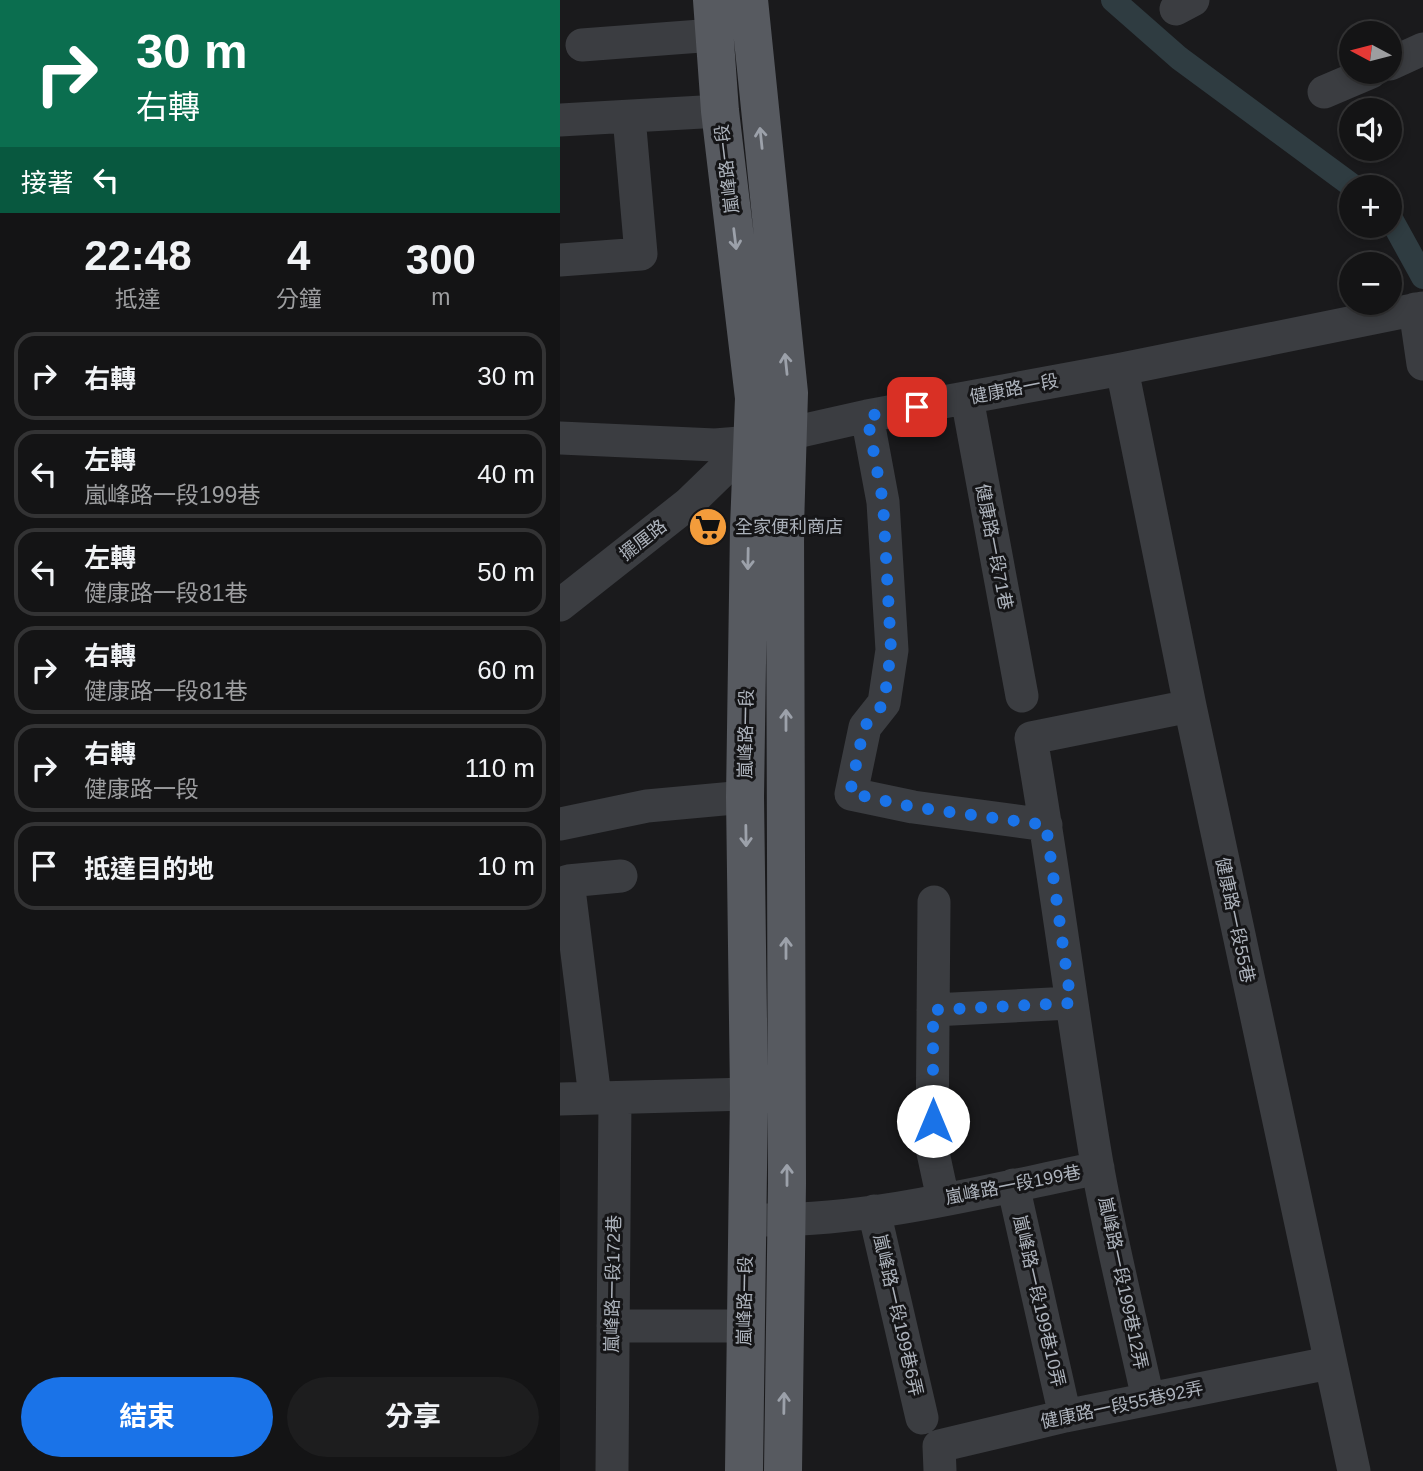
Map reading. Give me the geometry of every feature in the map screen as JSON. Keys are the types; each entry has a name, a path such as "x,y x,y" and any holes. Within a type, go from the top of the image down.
{"main road":[{"name":"嵐峰路一段","path":"749,0 789,393 785,527 786,1220 783,1471"},
{"name":"嵐峰路一段","path":"713,17 720,111 754,398 745,797 749,1094 744,1471"}],"street":[{"path":"582,46 713,17"},
{"path":"1402,59 1423,49"},
{"path":"1324,92 1343,84"},
{"path":"560,120 720,111"},
{"path":"560,260 641,254 629,117"},
{"name":"健康路一段","path":"560,438 715,445 752,442 867,416 1122,369 1419,308"},
{"path":"1419,308 1423,364"},
{"name":"健康路一段55巷","path":"1122,369 1190,706 1354,1471"},
{"name":"健康路一段71巷","path":"967,398 1022,696"},
{"path":"867,416 883,502 891,650 884,703 864,727 850,793 913,807 1046,825"},
{"name":"擺厘路","path":"560,606 688,504 752,442"},
{"name":"嵐峰路一段199巷","path":"746,1220 786,1220 874,1211 1098,1168 1031,738 1190,706"},
{"path":"560,824 647,806 745,797"},
{"name":"嵐峰路一段172巷","path":"612,1471 613,1326 605,1097 568,881 621,876"},
{"path":"934,902 932,1148 943,1199"},
{"path":"933,1010 1071,1003"},
{"path":"560,1099 749,1094"},
{"name":"嵐峰路一段199巷12弄","path":"1098,1168 1148,1399"},
{"name":"嵐峰路一段199巷10弄","path":"1013,1185 1065,1416"},
{"name":"嵐峰路一段199巷6弄","path":"874,1211 922,1418"},
{"path":"613,1326 745,1326"},
{"name":"健康路一段55巷92弄","path":"940,1471 939,1446 1065,1416 1329,1363"}],"waterway":[{"path":"1113,0 1179,58 1339,176"},
{"path":"1402,238 1423,277"}],"place":[{"name":"全家便利商店","path":"708,527"}],"route":[{"path":"917,407 867,416 883,502 891,650 884,703 864,727 850,793 913,807 1046,825 1071,1003 933,1010 933,1121"}]}
